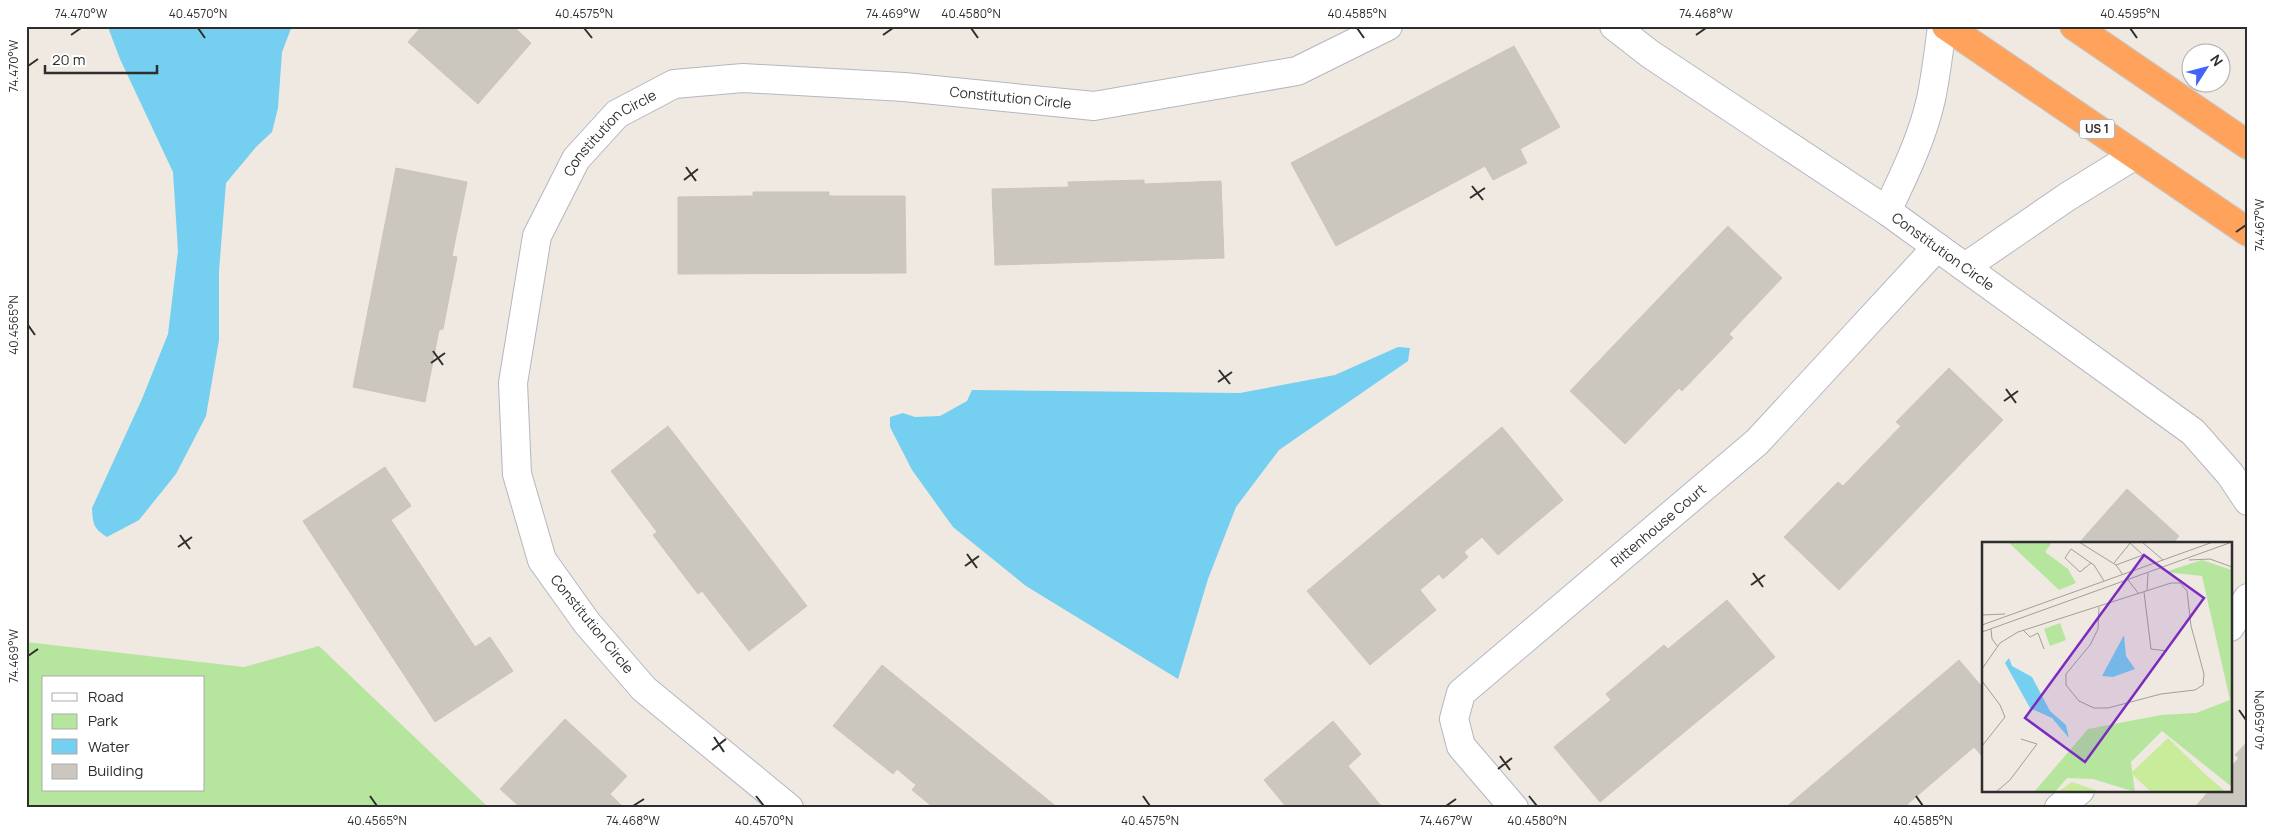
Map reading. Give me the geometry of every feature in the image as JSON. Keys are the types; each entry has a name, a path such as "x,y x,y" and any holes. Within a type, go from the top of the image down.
{"highway":[{"name":"US 1","path":"1944,26 2248,232"},
{"path":"2074,26 2248,145"}],"street":[{"name":"Constitution Circle","path":"789,808 644,689 587,623 542,560 517,474 513,383 537,236 576,159 617,114 674,84 743,78 904,87 1094,106 1297,71 1388,26"},
{"name":"Constitution Circle","path":"1614,26 1650,54 1887,211 2193,432 2230,474 2248,501"},
{"path":"1887,211 1922,130 1931,99 1944,26"},
{"path":"1965,267 2067,197 2135,155"},
{"name":"Rittenhouse Court","path":"1514,808 1461,746 1454,719 1461,693 1757,442 1937,247"},
{"path":"2232,624 2248,598"},
{"path":"2059,808 2078,792"}],"green space":[{"path":"26,642 244,667 319,646 489,808 26,808"}],"water":[{"path":"110,26 292,26 282,52 278,108 272,132 256,147 226,183 219,271 219,340 206,416 176,474 139,520 107,537 95,525 92,508 142,399 168,334 178,251 173,172 120,59 109,30"},
{"path":"1398,347 1410,348 1408,361 1279,450 1236,507 1208,579 1178,679 1026,586 953,527 912,470 890,427 890,417 903,413 915,417 940,416 967,401 972,390 1240,393 1335,375"}],"building":[{"path":"422,26 513,26 531,43 478,104 408,42"},
{"path":"1514,46 1560,127 1520,149 1527,163 1493,180 1485,166 1336,246 1291,163"},
{"path":"396,168 467,182 452,256 457,257 443,329 439,330 425,402 353,387"},
{"path":"1144,180 1144,184 1221,181 1224,258 995,265 992,189 1069,187 1068,182"},
{"path":"753,192 829,192 829,196 905,196 906,273 678,274 678,197 753,196"},
{"path":"1728,226 1782,278 1729,334 1733,338 1682,391 1679,388 1625,444 1570,391"},
{"path":"1949,368 2003,420 1839,590 1784,537 1838,482 1843,486 1901,426 1896,422"},
{"path":"668,426 807,606 749,651 702,591 698,594 653,535 657,532 611,471"},
{"path":"1502,427 1563,500 1498,555 1482,537 1464,552 1468,557 1443,579 1439,574 1420,590 1436,610 1370,665 1307,591"},
{"path":"385,467 411,506 391,520 475,647 490,637 513,671 435,722 303,521"},
{"path":"2127,489 2179,536 2174,542 2080,542"},
{"path":"1727,600 1775,657 1600,802 1554,747 1611,700 1606,694 1664,645 1668,649"},
{"path":"1959,660 1982,687 1982,756 1974,747 1903,808 1785,808"},
{"path":"882,665 1058,808 945,808 943,806 934,808 912,790 916,785 897,769 893,774 833,726"},
{"path":"565,719 627,776 610,794 624,808 521,808 500,789"},
{"path":"1333,721 1361,754 1348,766 1383,808 1287,808 1264,780"},
{"path":"2248,741 2248,808 2194,808 2208,792 2232,792 2232,766 2239,758 2235,755"}]}
